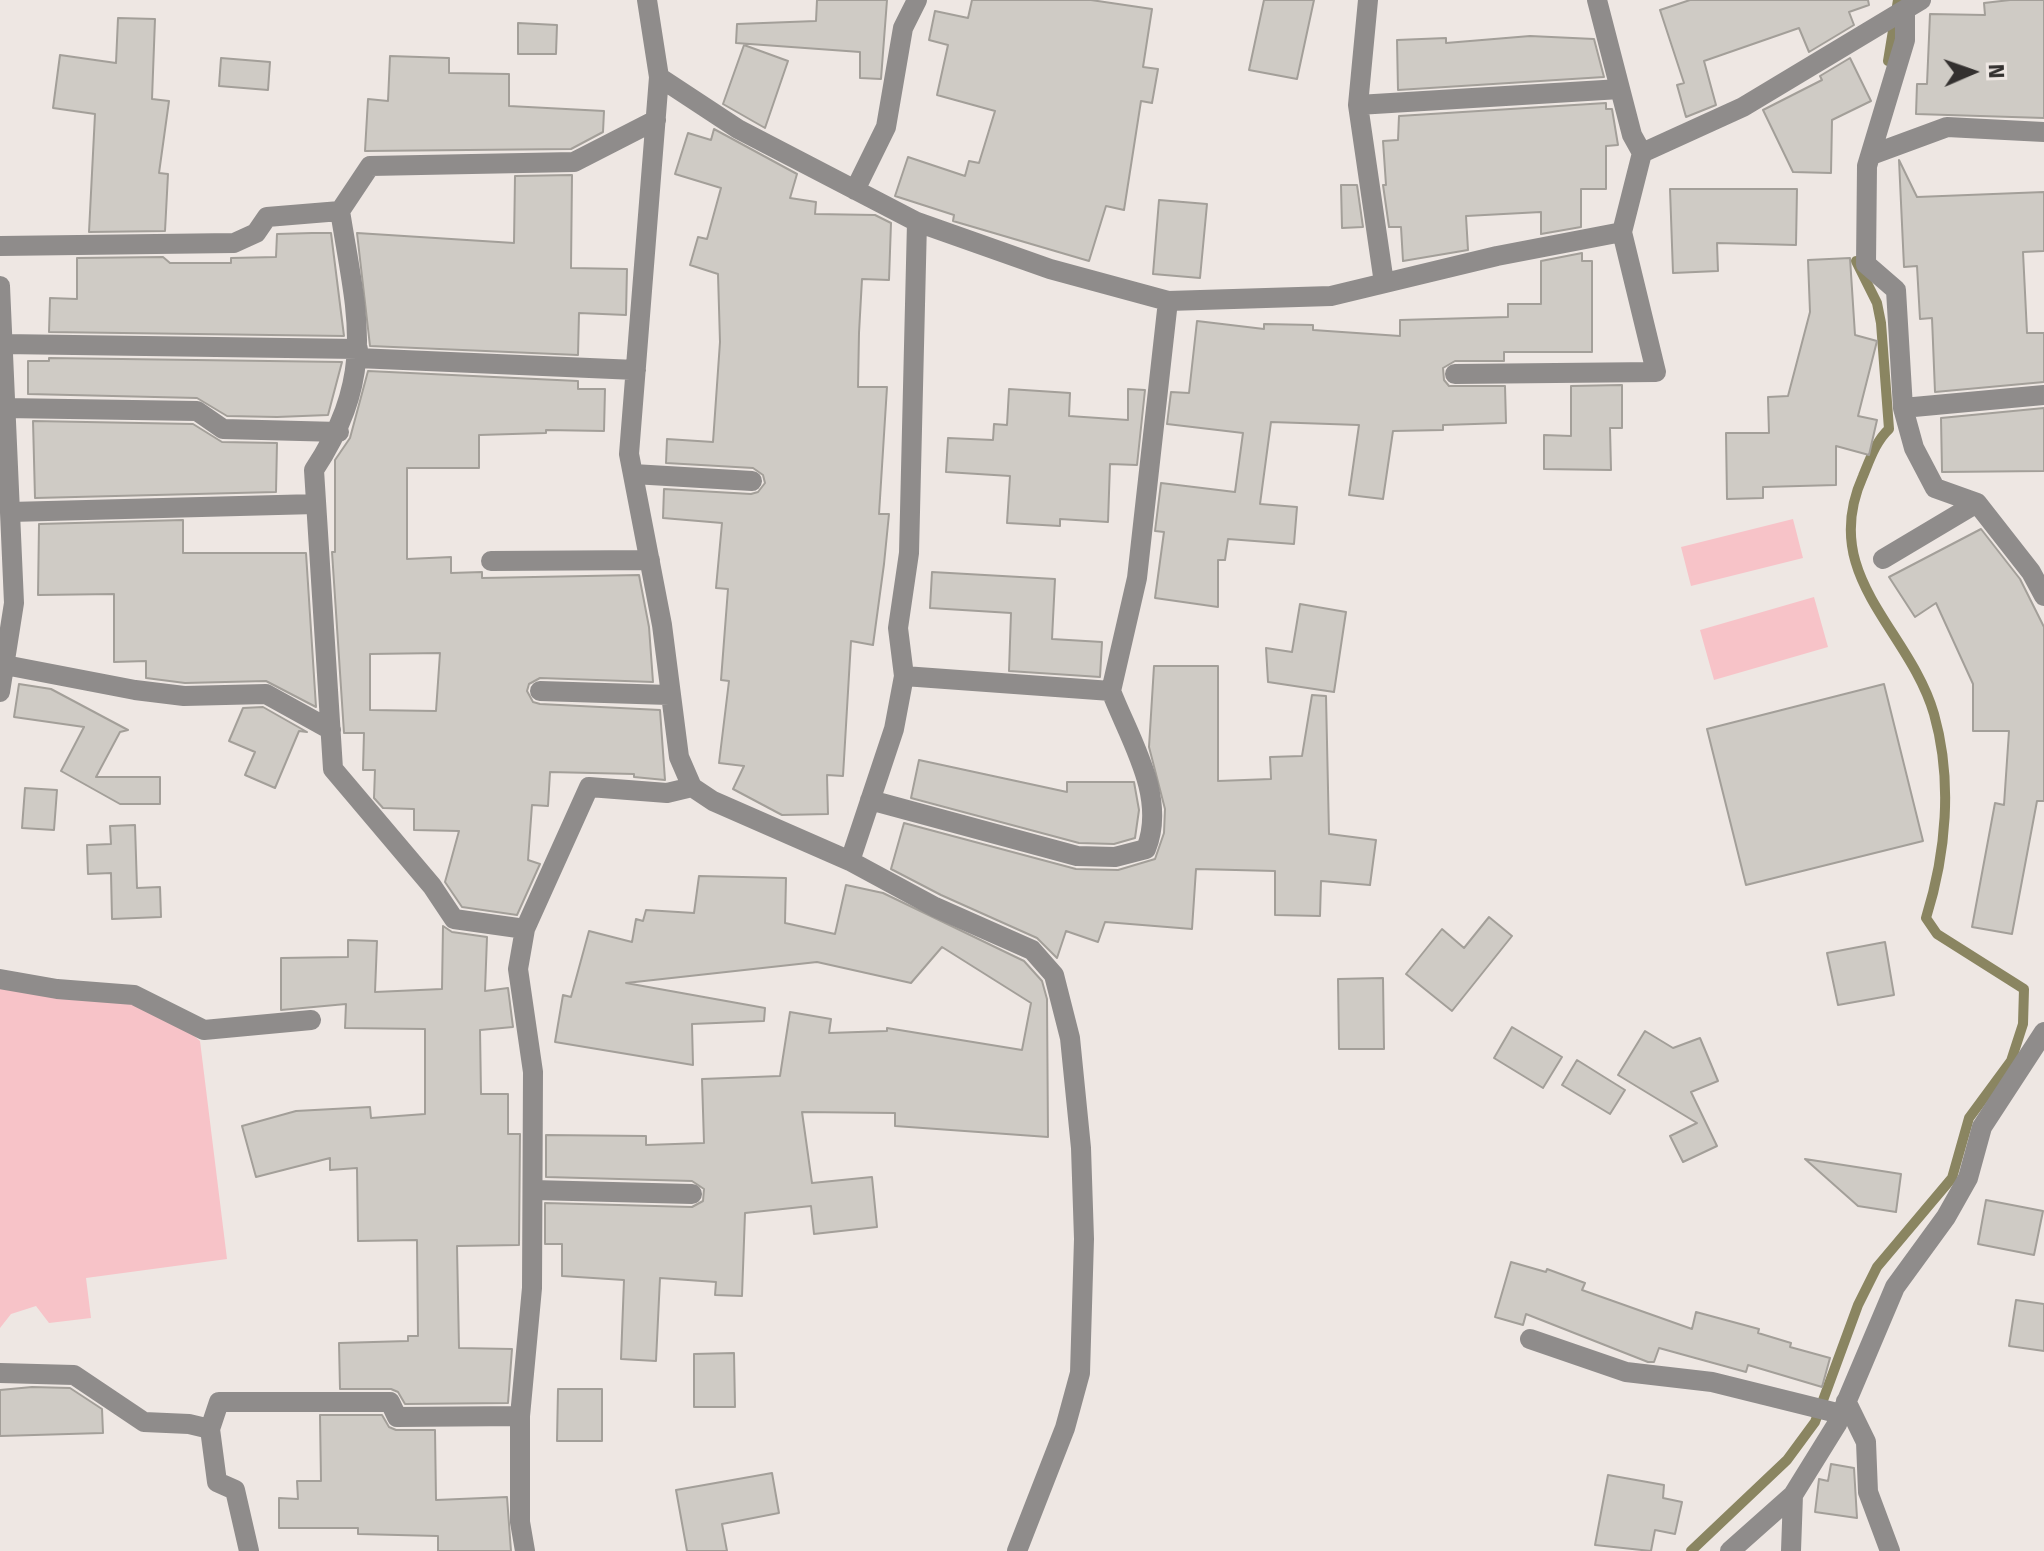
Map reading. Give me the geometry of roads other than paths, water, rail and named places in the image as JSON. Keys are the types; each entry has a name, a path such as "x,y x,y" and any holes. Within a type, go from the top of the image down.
{"street":[{"path":"647,0 659,77 629,454 662,625 679,757 692,787 713,801 850,861 935,907 1032,950 1054,975 1070,1038 1084,1224 1080,1373 1065,1428 1017,1551"},
{"path":"855,190 886,127 903,28 917,0"},
{"path":"1368,0 1358,105 1384,283"},
{"path":"1455,374 1656,372 1622,232 1642,153 1632,135 1597,0"},
{"path":"1642,153 1743,107 1913,6"},
{"path":"1913,6 1867,166 1866,264 1896,290 1903,408 1914,448 1935,488 1977,503 2031,572 2044,596"},
{"path":"659,77 738,129 917,222 1050,269 1168,301 1331,296 1622,232"},
{"path":"1358,105 1620,89"},
{"path":"525,929 454,919 432,886 333,769 314,470 339,432 357,373 359,324 340,211 370,166 574,162 656,120"},
{"path":"1871,155 1947,127 2044,132"},
{"path":"0,246 234,243 256,233 267,217 340,211"},
{"path":"850,861 894,729 904,676 898,628 909,553 917,222"},
{"path":"0,286 14,603 4,642 5,665 0,692"},
{"path":"870,800 1077,856 1115,857 1146,849 1153,831 1153,799 1111,691 1137,578 1168,301"},
{"path":"3,344 358,353 636,370"},
{"path":"1903,408 2044,395"},
{"path":"5,408 197,411 223,429 339,432"},
{"path":"633,474 752,481"},
{"path":"1883,559 1977,503"},
{"path":"10,512 316,504"},
{"path":"491,561 650,560"},
{"path":"5,665 135,690 184,696 266,694 331,730"},
{"path":"904,676 1111,691"},
{"path":"540,691 669,695"},
{"path":"525,1551 520,1522 520,1416 532,1288 533,1072 518,969 525,929 589,787 667,793 692,787"},
{"path":"0,979 57,989 134,995 204,1030 311,1020"},
{"path":"1730,1551 1793,1495 1844,1408 1895,1287 1946,1217 1968,1178 1982,1127 2044,1032"},
{"path":"533,1190 692,1194"},
{"path":"1530,1339 1626,1372 1712,1382 1844,1408 1866,1442 1868,1492 1890,1551"},
{"path":"0,1373 74,1375 144,1422 189,1424 210,1429"},
{"path":"249,1551 235,1490 217,1482 210,1429 219,1402 390,1402 397,1417 520,1416"},
{"path":"1791,1551 1793,1495"}],"waterway":[{"path":"1888,61 1898,0"},
{"path":"1691,1551 1787,1460 1815,1422 1858,1305 1877,1267 1952,1178 1969,1118 2011,1061 2023,1024 2024,989 1937,934 1926,918 1942,843 1944,765 1934,714 1922,683 1872,600 1859,573 1852,543 1852,511 1863,476 1877,445 1889,429 1881,323 1877,303 1856,261"}]}
